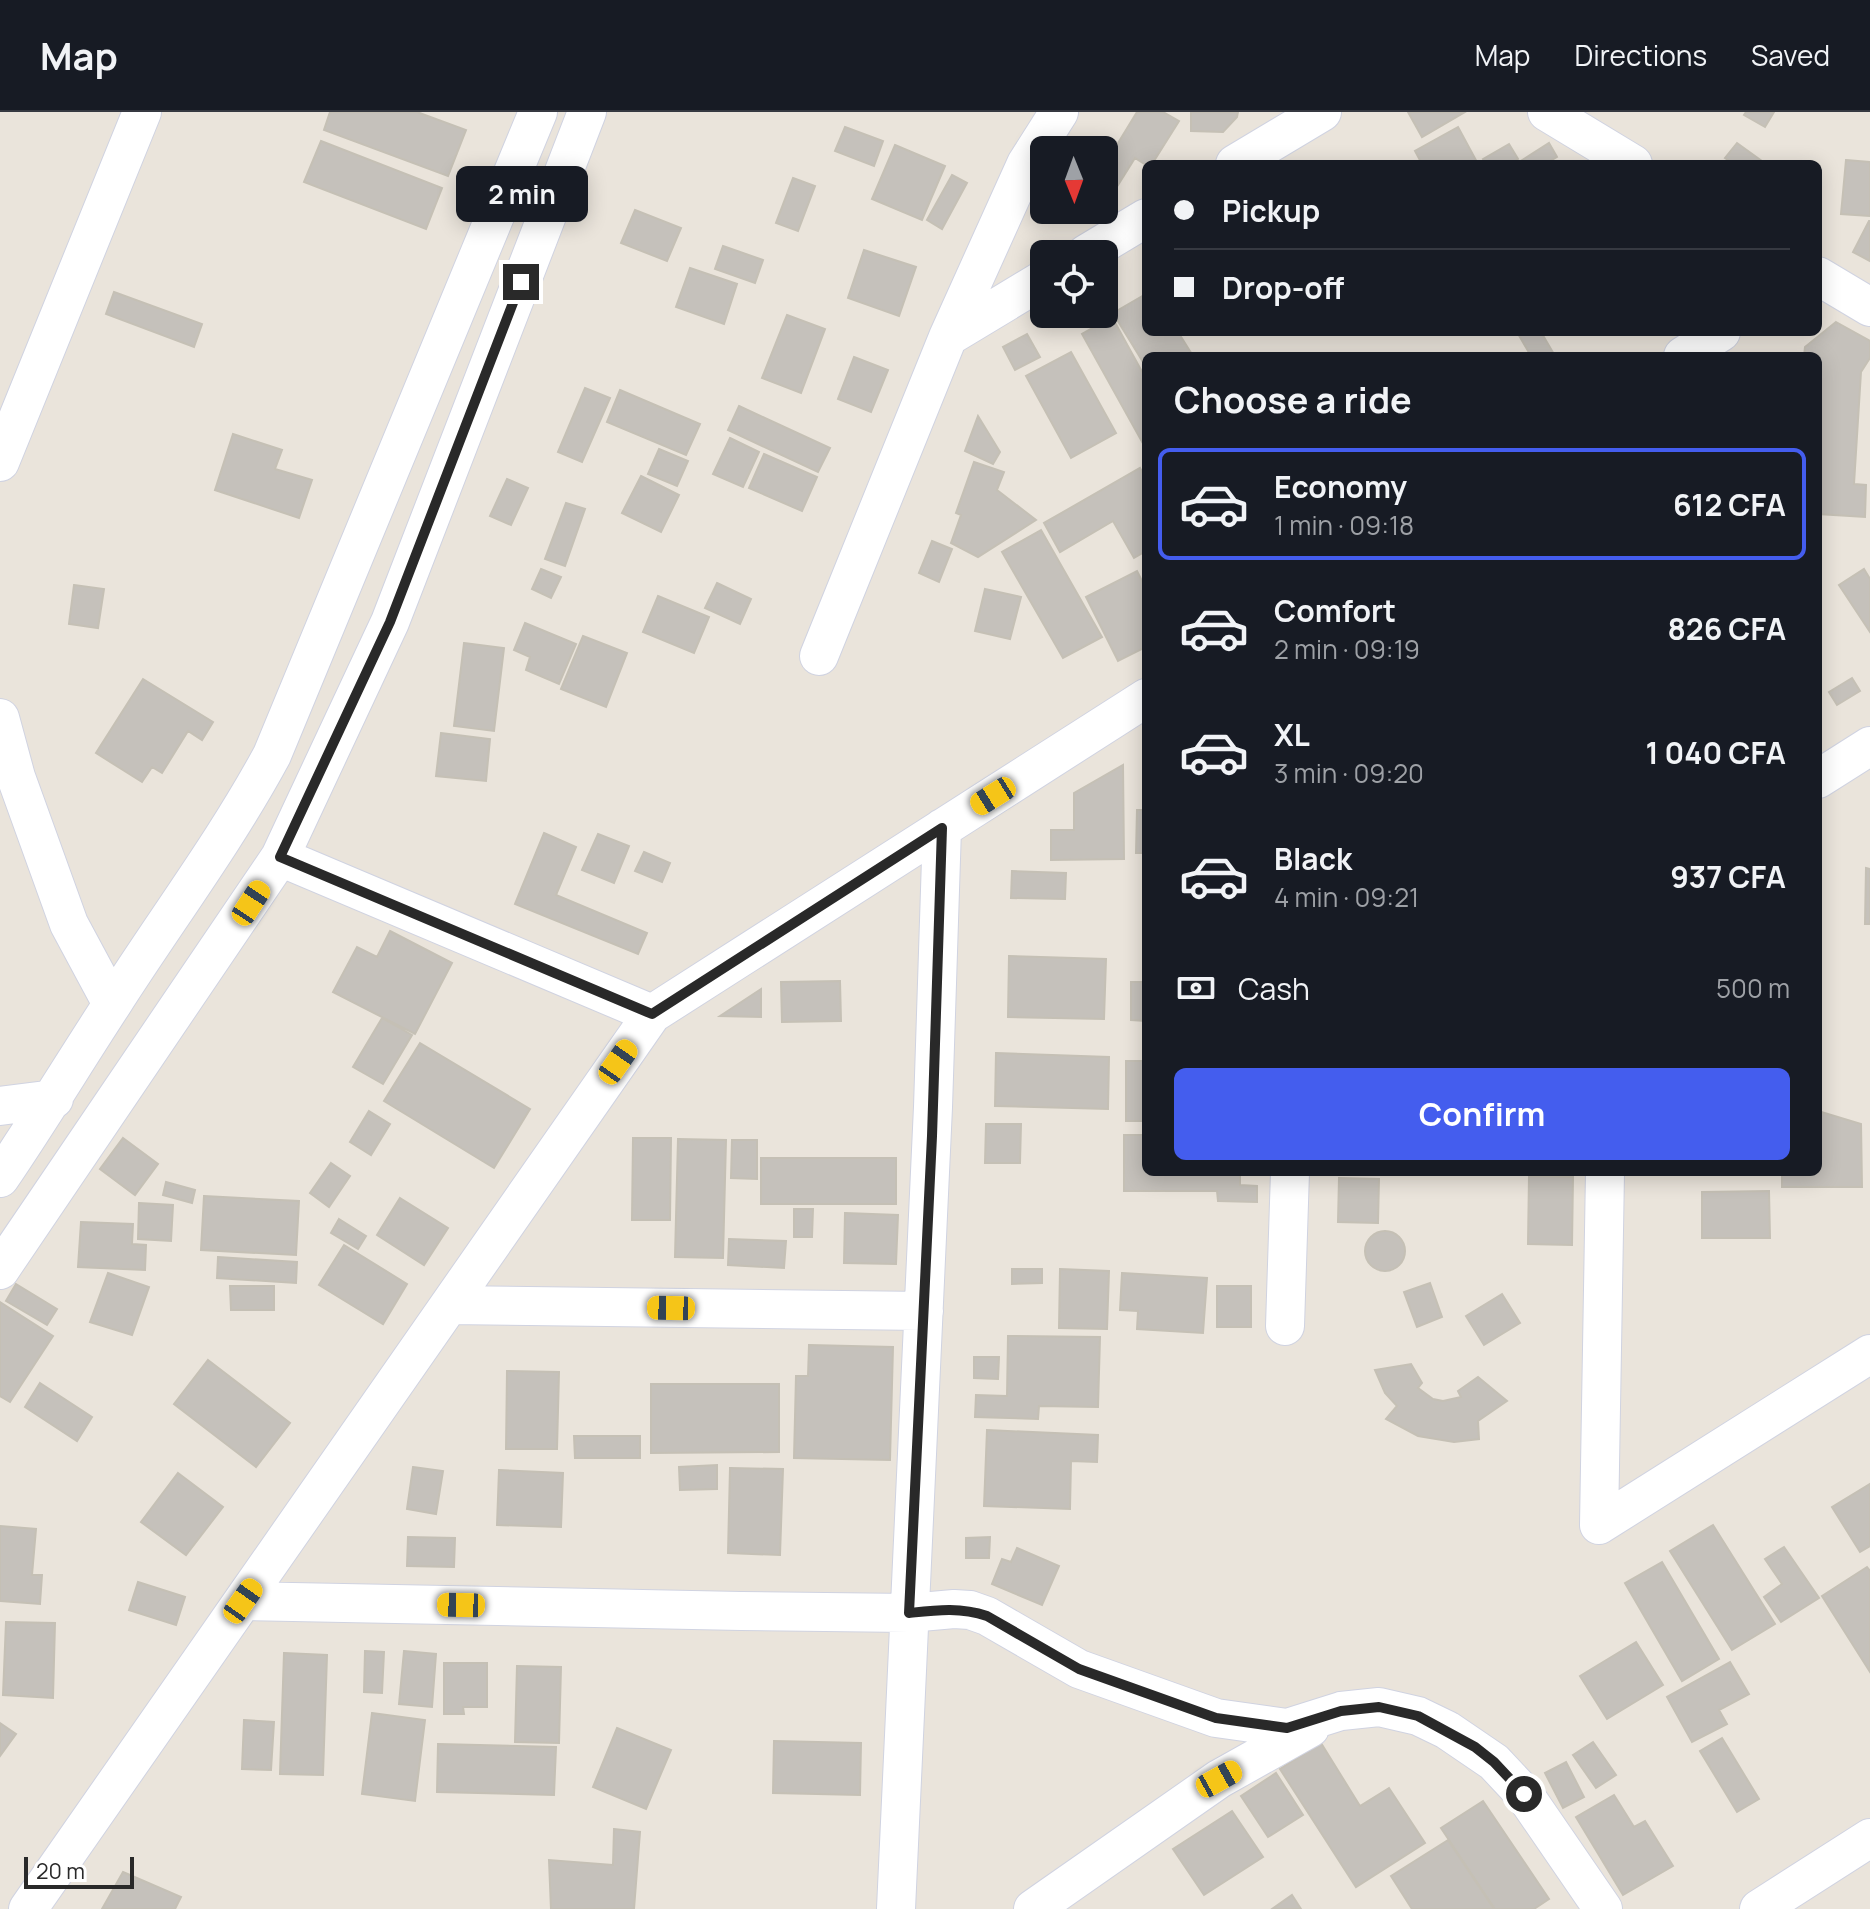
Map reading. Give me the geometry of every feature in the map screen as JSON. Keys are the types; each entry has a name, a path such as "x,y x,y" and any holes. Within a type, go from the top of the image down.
{"street":[{"path":"0,462 142,112"},
{"path":"0,1178 243,808 272,755 538,112"},
{"path":"0,1270 280,857 390,622 587,112"},
{"path":"819,656 948,337 1026,164 1059,112"},
{"path":"1242,160 1322,112"},
{"path":"1547,112 1626,160"},
{"path":"1109,240 1142,220"},
{"path":"1822,278 1870,307"},
{"path":"948,337 1030,287"},
{"path":"1689,352 1715,336"},
{"path":"28,1909 652,1014 1142,701"},
{"path":"0,718 8,776 69,924 112,1004"},
{"path":"1822,776 1870,746"},
{"path":"896,1909 924,1311 942,828"},
{"path":"280,857 652,1014"},
{"path":"0,1106 54,1099"},
{"path":"1285,1326 1290,1176"},
{"path":"1605,1176 1599,1525 1870,1354"},
{"path":"449,1305 924,1311"},
{"path":"243,1601 909,1613 970,1610 987,1616 1079,1669 1216,1718 1287,1728 1341,1711 1379,1707 1418,1716 1447,1730 1494,1762 1524,1794 1603,1909"},
{"path":"1033,1909 1219,1779 1341,1711"},
{"path":"1759,1909 1870,1838"}],"building":[{"path":"330,112 417,112 466,130 448,176 324,130"},
{"path":"1137,112 1163,112 1179,121 1155,160 1142,160 1142,162 1135,158 1118,185 1118,143"},
{"path":"1191,112 1238,112 1223,132 1191,131"},
{"path":"1408,112 1465,112 1422,137"},
{"path":"1746,112 1774,112 1765,127 1744,115"},
{"path":"845,127 883,141 874,166 835,151"},
{"path":"1458,127 1476,160 1420,160 1415,151"},
{"path":"321,141 442,188 426,229 304,182"},
{"path":"1549,143 1557,157 1552,160 1522,160"},
{"path":"1737,143 1760,160 1728,160 1725,158"},
{"path":"1509,144 1518,159 1484,160"},
{"path":"895,145 945,166 922,220 872,199"},
{"path":"1846,160 1870,162 1870,216 1841,214"},
{"path":"952,175 967,183 942,229 927,220"},
{"path":"793,178 815,186 798,231 776,223"},
{"path":"635,210 681,228 667,261 621,243"},
{"path":"1870,221 1870,261 1853,252"},
{"path":"723,246 763,260 755,283 715,269"},
{"path":"864,250 916,267 899,316 848,298"},
{"path":"690,268 737,284 724,324 676,307"},
{"path":"114,292 202,324 194,347 106,314"},
{"path":"1142,296 1142,336 1180,336 1190,352 1142,352 1142,360 1118,321 1118,310"},
{"path":"787,315 825,329 801,393 762,378"},
{"path":"1836,322 1870,341 1870,358 1861,372 1854,484 1866,485 1865,517 1822,514 1822,352 1804,352 1805,347"},
{"path":"1093,328 1118,328 1142,372 1142,442 1082,334"},
{"path":"1027,334 1040,357 1015,370 1003,347"},
{"path":"1519,336 1543,336 1553,352 1529,352"},
{"path":"1071,352 1116,433 1071,458 1026,376"},
{"path":"854,357 888,370 871,412 838,399"},
{"path":"585,388 610,398 582,462 558,452"},
{"path":"620,390 700,424 686,455 607,422"},
{"path":"739,406 830,448 818,472 728,430"},
{"path":"978,416 1000,452 993,464 965,451"},
{"path":"233,434 282,450 275,469 312,480 299,518 215,490"},
{"path":"730,438 759,452 743,487 713,474"},
{"path":"659,449 688,461 677,486 648,474"},
{"path":"764,454 817,477 802,511 749,488"},
{"path":"974,462 1004,472 997,490 1036,520 978,557 951,543 961,515 956,513"},
{"path":"1140,468 1142,553 1134,558 1113,521 1060,552 1044,523"},
{"path":"641,476 679,495 661,532 622,513"},
{"path":"507,479 528,488 511,525 490,516"},
{"path":"566,503 585,509 565,566 545,559"},
{"path":"1041,530 1102,637 1063,658 1002,552"},
{"path":"932,541 952,549 939,582 919,573"},
{"path":"541,569 561,577 551,598 532,589"},
{"path":"1864,569 1870,579 1870,632 1839,585"},
{"path":"1137,571 1142,581 1142,649 1118,661 1086,597"},
{"path":"717,583 751,599 740,624 705,608"},
{"path":"74,585 104,589 98,628 69,624"},
{"path":"985,589 1021,597 1010,639 975,631"},
{"path":"658,596 709,617 694,653 643,632"},
{"path":"525,623 576,644 559,684 526,670 530,657 514,650"},
{"path":"583,636 627,653 606,707 561,689"},
{"path":"464,643 504,648 494,731 454,726"},
{"path":"1852,678 1860,691 1837,705 1829,692"},
{"path":"143,679 213,722 202,740 188,731 162,773 152,767 142,782 96,753"},
{"path":"441,733 490,739 486,781 436,776"},
{"path":"1123,765 1124,859 1051,860 1051,830 1074,830 1074,793"},
{"path":"1137,810 1142,810 1142,853 1136,853"},
{"path":"544,833 576,847 556,895 647,933 638,954 515,904"},
{"path":"598,834 629,846 614,883 582,870"},
{"path":"644,852 670,863 662,882 635,871"},
{"path":"1866,868 1870,869 1870,924 1865,924"},
{"path":"1012,871 1066,873 1065,899 1011,898"},
{"path":"390,931 452,963 415,1034 333,992 357,947 377,957"},
{"path":"1009,956 1106,959 1104,1019 1008,1017"},
{"path":"840,981 841,1021 782,1022 781,982"},
{"path":"1131,982 1142,982 1142,1021 1131,1020"},
{"path":"761,989 761,1017 720,1016"},
{"path":"382,1018 412,1035 383,1084 353,1067"},
{"path":"420,1043 530,1109 494,1168 384,1101"},
{"path":"996,1053 1109,1057 1108,1109 995,1106"},
{"path":"1126,1061 1142,1061 1142,1121 1126,1121"},
{"path":"369,1111 390,1124 371,1155 350,1142"},
{"path":"1822,1112 1861,1124 1862,1187 1782,1187 1782,1176 1822,1176"},
{"path":"986,1124 1021,1124 1020,1163 985,1163"},
{"path":"1124,1135 1142,1135 1142,1176 1240,1176 1240,1185 1257,1186 1257,1202 1218,1201 1217,1191 1124,1191"},
{"path":"123,1138 158,1164 135,1195 100,1169"},
{"path":"633,1138 671,1138 670,1220 632,1220"},
{"path":"678,1139 726,1140 723,1258 675,1257"},
{"path":"732,1140 757,1140 757,1179 731,1178"},
{"path":"761,1158 896,1158 896,1204 761,1204"},
{"path":"331,1163 350,1176 329,1207 310,1193"},
{"path":"1529,1176 1573,1177 1572,1245 1528,1244"},
{"path":"1339,1178 1379,1179 1378,1223 1338,1222"},
{"path":"166,1182 195,1190 192,1203 163,1195"},
{"path":"1769,1191 1770,1238 1702,1238 1702,1192"},
{"path":"204,1196 299,1201 296,1255 201,1250"},
{"path":"400,1198 448,1228 424,1265 377,1235"},
{"path":"139,1203 173,1205 171,1241 138,1239"},
{"path":"794,1209 813,1209 812,1237 794,1237"},
{"path":"845,1213 898,1215 896,1264 844,1263"},
{"path":"339,1219 366,1236 358,1249 331,1233"},
{"path":"81,1222 133,1224 132,1244 146,1245 145,1270 78,1267"},
{"path":"1385,1231 1399,1237 1405,1251 1399,1265 1385,1271 1371,1265 1365,1251 1371,1237"},
{"path":"729,1239 786,1241 784,1268 728,1265"},
{"path":"344,1245 407,1284 383,1324 319,1285"},
{"path":"218,1257 297,1262 296,1283 217,1278"},
{"path":"1012,1269 1042,1269 1042,1283 1012,1284"},
{"path":"1060,1269 1109,1271 1107,1329 1059,1328"},
{"path":"108,1273 149,1287 132,1335 90,1322"},
{"path":"1122,1273 1207,1278 1203,1333 1137,1329 1138,1311 1120,1310"},
{"path":"1430,1283 1442,1317 1417,1327 1404,1292"},
{"path":"16,1284 57,1309 47,1325 6,1301"},
{"path":"230,1286 274,1286 274,1310 231,1310"},
{"path":"1217,1286 1251,1286 1251,1327 1217,1327"},
{"path":"1502,1294 1520,1323 1484,1345 1466,1316"},
{"path":"0,1302 53,1336 10,1402 0,1396"},
{"path":"1008,1336 1100,1337 1098,1407 1039,1406 1038,1419 975,1417 976,1395 1007,1396"},
{"path":"809,1345 893,1347 890,1460 794,1458 796,1376 808,1376"},
{"path":"974,1357 999,1357 998,1379 974,1378"},
{"path":"208,1360 290,1423 256,1467 174,1404"},
{"path":"1411,1364 1422,1383 1418,1388 1433,1399 1443,1401 1461,1397 1458,1391 1478,1377 1507,1401 1478,1421 1479,1439 1454,1442 1418,1436 1386,1419 1397,1406 1385,1393 1375,1370"},
{"path":"507,1371 559,1372 557,1449 506,1449"},
{"path":"40,1383 92,1417 77,1441 25,1407"},
{"path":"651,1384 779,1384 779,1452 651,1453"},
{"path":"987,1430 1098,1435 1097,1462 1071,1461 1070,1509 984,1506"},
{"path":"574,1436 640,1436 640,1458 575,1458"},
{"path":"717,1465 717,1489 680,1490 679,1467"},
{"path":"413,1467 443,1471 436,1514 407,1509"},
{"path":"730,1468 783,1469 780,1555 728,1553"},
{"path":"499,1470 563,1473 561,1527 497,1525"},
{"path":"178,1473 223,1507 186,1555 141,1522"},
{"path":"1870,1484 1870,1546 1860,1552 1832,1507"},
{"path":"1713,1525 1775,1624 1732,1650 1670,1551"},
{"path":"0,1526 36,1529 32,1575 42,1575 40,1604 0,1601"},
{"path":"408,1537 455,1538 454,1567 407,1566"},
{"path":"990,1537 989,1558 966,1558 966,1538"},
{"path":"1784,1547 1819,1598 1781,1622 1764,1597 1782,1584 1765,1559"},
{"path":"1017,1548 1059,1566 1042,1605 992,1584 1002,1559 1011,1562"},
{"path":"1662,1562 1719,1659 1682,1681 1625,1583"},
{"path":"1867,1567 1870,1571 1870,1672 1822,1596"},
{"path":"138,1582 185,1597 176,1625 129,1610"},
{"path":"6,1622 55,1623 53,1698 3,1695"},
{"path":"1636,1642 1663,1685 1607,1719 1580,1676"},
{"path":"365,1651 384,1652 382,1693 364,1692"},
{"path":"404,1651 436,1654 432,1707 399,1704"},
{"path":"284,1653 327,1655 323,1775 280,1774"},
{"path":"1730,1662 1749,1694 1719,1710 1727,1724 1692,1742 1667,1697"},
{"path":"444,1663 487,1663 487,1707 463,1707 464,1714 444,1714"},
{"path":"517,1666 561,1667 559,1743 515,1742"},
{"path":"372,1713 425,1720 415,1801 362,1794"},
{"path":"244,1720 274,1722 271,1770 242,1769"},
{"path":"0,1723 16,1734 0,1756"},
{"path":"617,1728 671,1750 646,1809 593,1787"},
{"path":"1722,1738 1759,1799 1737,1812 1700,1751"},
{"path":"774,1741 861,1743 860,1795 773,1793"},
{"path":"1593,1742 1616,1775 1596,1788 1573,1755"},
{"path":"1321,1743 1360,1806 1389,1788 1425,1843 1356,1887 1280,1769"},
{"path":"438,1744 556,1747 554,1795 437,1792"},
{"path":"1566,1762 1584,1797 1563,1808 1545,1773"},
{"path":"1276,1773 1303,1815 1268,1837 1241,1796"},
{"path":"1614,1795 1634,1827 1645,1821 1673,1866 1623,1895 1576,1817"},
{"path":"1483,1801 1549,1899 1534,1909 1495,1909 1441,1828"},
{"path":"1232,1811 1263,1857 1204,1895 1173,1849"},
{"path":"614,1829 640,1832 634,1909 551,1909 549,1860 613,1865"},
{"path":"1448,1840 1494,1909 1412,1909 1391,1876"},
{"path":"123,1872 181,1897 175,1909 102,1909"},
{"path":"1292,1895 1301,1909 1272,1909"}],"route":[{"path":"521,282 390,622 280,857 652,1014 942,828 932,1136 909,1613 970,1610 987,1616 1079,1669 1216,1718 1287,1728 1341,1711 1379,1707 1418,1716 1475,1747 1524,1794"}]}
